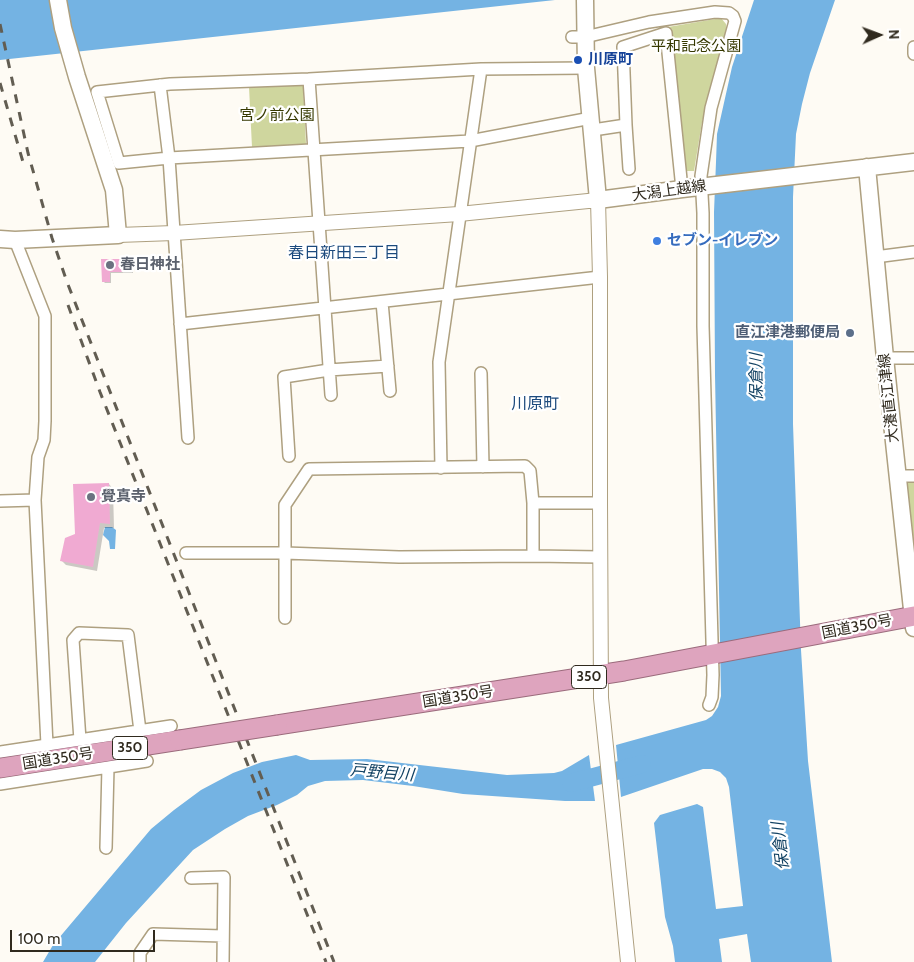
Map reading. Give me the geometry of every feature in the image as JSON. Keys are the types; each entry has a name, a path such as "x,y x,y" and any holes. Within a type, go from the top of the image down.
{"highway":[{"name":"国道350号","path":"0,768 79,748 277,725 601,675 809,636 914,620"}],"main road":[{"path":"7,239 118,235 114,190 77,77 63,28 58,0"},
{"path":"584,0 581,33 592,124 598,200"},
{"name":"大潟上越線","path":"598,200 914,162"},
{"name":"大瀁直江津線","path":"867,168 897,476 914,620"}],"street":[{"path":"581,33 715,12 729,13 735,21 709,117 701,176 706,186 703,326 715,653 712,697 709,705"},
{"path":"629,169 623,47 666,33 682,189"},
{"path":"914,47 914,54"},
{"path":"586,68 481,69 160,85 96,92 119,163 169,158 470,141 592,124 626,124"},
{"path":"441,468 439,362 481,69"},
{"path":"309,79 332,395"},
{"path":"160,85 169,158 188,438"},
{"path":"118,235 459,214 598,200 600,276 601,698 628,962"},
{"path":"7,239 45,316 45,422 44,440 37,464 35,500 47,745"},
{"path":"875,256 914,252"},
{"path":"180,324 448,295 600,276"},
{"path":"382,302 390,390"},
{"path":"885,358 914,358"},
{"path":"289,456 284,377 329,370 388,366"},
{"path":"481,373 483,467"},
{"path":"285,618 285,505 309,469 525,466 530,471 533,556"},
{"path":"897,476 914,476"},
{"path":"0,501 35,500"},
{"path":"532,503 600,502"},
{"path":"186,553 600,558"},
{"path":"79,748 74,640 79,633 128,636 140,731"},
{"path":"0,752 47,745 79,748 140,731 171,726"},
{"path":"0,784 147,760"},
{"path":"106,848 108,767"},
{"path":"191,878 224,878 223,962"},
{"path":"140,962 140,953 154,934 223,936"}],"green space":[{"name":"平和記念公園","path":"721,18 726,24 727,30 702,122 694,171 685,171 668,27"},
{"name":"宮ノ前公園","path":"303,84 306,144 252,147 249,87"},
{"path":"914,480 914,564 905,481"}],"water":[{"path":"0,0 555,0 0,60"},
{"name":"保倉川","path":"754,0 835,0 810,73 802,104 796,134 793,197 793,424 801,650 808,761 832,962 751,962 747,934 719,939 722,962 675,962 673,946 665,917 654,823 660,815 697,804 703,807 716,909 743,906 729,787 726,778 720,772 712,769 703,769 621,797 616,745 706,720 712,716 718,707 721,696 715,375 714,212 717,134 732,67"},
{"path":"105,527 112,527 116,530 115,549 110,549 109,541 103,535"},
{"path":"296,755 310,760 367,759 507,775 554,773 562,771 589,755 595,801 565,801 463,794 363,780 325,781 308,786 297,795 277,805 248,816 193,850 126,923 95,962 43,962 53,945 151,829 174,810 201,790 233,773 262,762"}],"building":[{"path":"101,259 132,259 132,272 110,272 110,282 102,282"},
{"path":"109,483 110,524 100,523 93,567 60,561 65,538 75,534 73,484"}],"waterway":[{"name":"戸野目川","path":"571,783 642,764"}],"railway":[{"path":"0,24 28,153 52,238 67,282 334,962"},
{"path":"0,83 23,162"},
{"path":"68,305 100,392 326,962"}],"place":[{"name":"川原町","path":"578,60"},
{"name":"セブン-イレブン","path":"657,241"},
{"name":"春日神社","path":"110,265"},
{"name":"直江津港郵便局","path":"850,333"},
{"name":"覺真寺","path":"91,497"}],"district":[{"name":"春日新田三丁目","path":"344,253"},
{"name":"川原町","path":"535,404"}]}
